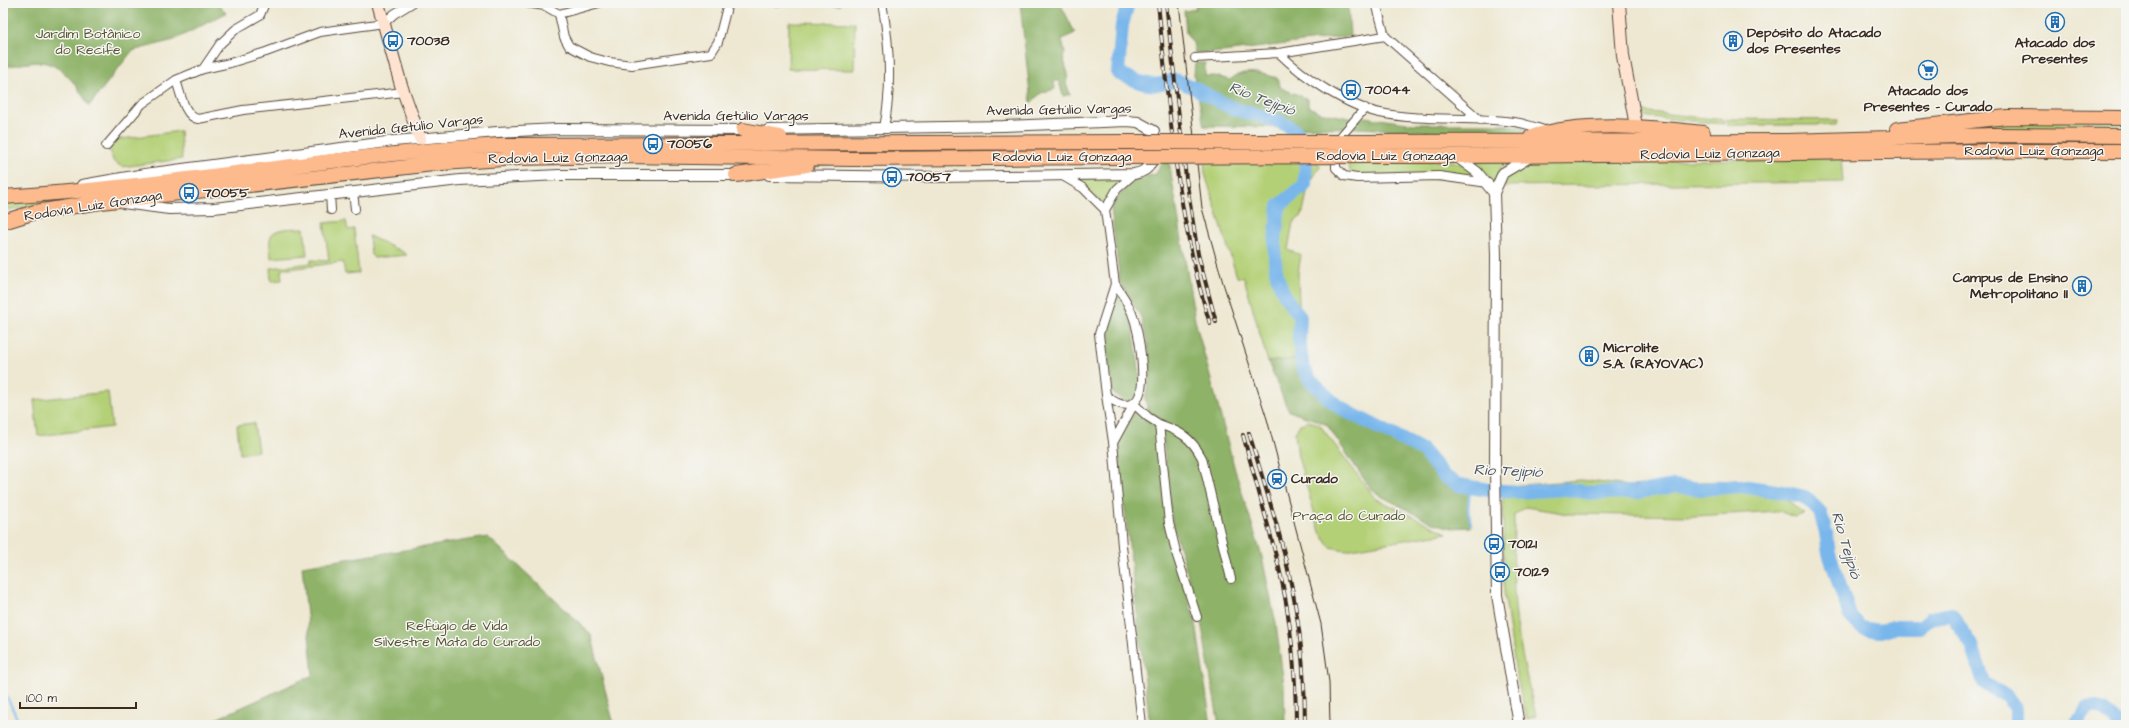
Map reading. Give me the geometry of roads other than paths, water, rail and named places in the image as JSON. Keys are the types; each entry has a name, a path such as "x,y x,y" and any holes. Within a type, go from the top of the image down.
{"highway":[{"path":"1838,139 1854,134 2006,117 2126,118"},
{"path":"1517,142 1549,132 1574,129 1636,126 1787,141"},
{"path":"743,130 810,142"},
{"name":"Rodovia Luiz Gonzaga","path":"3,222 35,212 109,202 442,163 518,158 619,156 853,159 1123,156 1365,149 1517,142 1787,141 1992,136 2126,136"},
{"name":"Rodovia Luiz Gonzaga","path":"3,197 30,196 438,149 500,145 810,142 1122,142 1365,149 1457,157 1991,150 2126,151"},
{"path":"736,175 853,159"}],"main road":[{"path":"378,3 404,92 420,138"},
{"path":"1618,3 1623,56 1636,126"}],"street":[{"path":"203,68 220,44 236,29 260,15 265,3"},
{"path":"106,146 142,104 176,80 203,68 230,63 320,32 384,23 394,14 412,3"},
{"path":"526,3 550,8 559,14 566,43 573,50 590,58 632,65 711,53 718,42 728,3"},
{"path":"559,14 599,3"},
{"path":"882,3 886,26 889,73 884,128"},
{"path":"1376,3 1385,36 1480,120"},
{"path":"1195,58 1279,52 1385,36"},
{"path":"1279,52 1287,60 1322,86 1344,99 1380,113 1418,118 1515,122 1549,132"},
{"path":"176,80 188,113 193,118 243,110 404,92"},
{"path":"1365,108 1336,142 1336,168 1344,176 1356,178 1439,176 1488,183"},
{"name":"Avenida Getúlio Vargas","path":"30,196 144,174 420,138 557,129 743,130 1138,122 1154,131 1153,153 1150,166 1146,171 1134,174 938,176 559,175 460,180 188,209 109,202"},
{"path":"1519,725 1497,595 1495,496 1496,256 1494,193 1503,173 1532,156"},
{"path":"1457,157 1477,172 1488,183 1494,193"},
{"path":"1134,174 1117,188 1105,210 1115,284 1099,334 1113,442 1122,546 1142,725"},
{"path":"1060,175 1083,188 1105,210"},
{"path":"353,192 355,209"},
{"path":"330,194 331,210"},
{"path":"1113,442 1138,399 1143,381 1135,322 1128,303 1115,284"},
{"path":"1106,395 1126,406 1134,404"},
{"path":"1134,404 1148,417 1159,424 1185,435 1195,445 1202,458 1231,579"},
{"path":"1159,424 1169,524 1177,556 1197,617"}],"waterway":[{"name":"Rio Tejipió","path":"1128,3 1122,25 1118,73 1139,82 1152,85 1174,80 1182,82 1231,107 1244,112 1273,119 1284,124 1295,130 1307,142 1305,185 1279,206 1275,264 1282,290 1289,303 1300,317 1299,336 1302,365 1310,380 1334,403 1348,412 1422,450 1445,477 1459,485 1488,490 1518,492 1565,489 1593,493 1639,492 1674,486 1701,489 1740,486 1783,492 1805,497 1820,512 1826,533 1829,553 1850,616 1862,628 1880,631 1893,627 1920,627 1931,618 1951,614 1972,645 1984,683 2007,697 2016,709 2016,725"},
{"path":"1470,487 1468,510 1471,524"},
{"path":"3,688 20,725"},
{"name":"Rio Tejipió","path":"2076,725 2087,708 2092,707 2101,709 2120,725"}],"tram line":[{"path":"1179,3 1202,208 1223,283 1267,419 1321,624 1329,682 1330,725"}],"railway":[{"path":"1158,3 1166,84 1182,205 1199,285 1210,324"},
{"path":"1166,3 1186,178 1198,254 1216,322"},
{"path":"1249,433 1275,518 1291,582 1304,679 1305,725"},
{"path":"1243,435 1275,551 1287,607 1294,665 1296,725"}],"place":[{"name":"Atacado dos Presentes","path":"2055,22"},
{"name":"70038","path":"393,41"},
{"name":"Depósito do Atacado dos Presentes","path":"1733,41"},
{"name":"Atacado dos Presentes - Curado","path":"1928,70"},
{"name":"70044","path":"1351,90"},
{"name":"70056","path":"653,144"},
{"name":"70057","path":"892,177"},
{"name":"70055","path":"189,193"},
{"name":"Campus de Ensino Metropolitano II","path":"2082,286"},
{"name":"Microlite S.A. (RAYOVAC)","path":"1589,356"},
{"name":"Curado","path":"1277,479"},
{"name":"70121","path":"1494,544"},
{"name":"70129","path":"1500,572"}],"park label":[{"name":"Jardim Botânico do Recife","path":"88,42"},
{"name":"Praça do Curado","path":"1349,516"},
{"name":"Refúgio de Vida Silvestre Mata do Curado","path":"457,634"}]}
